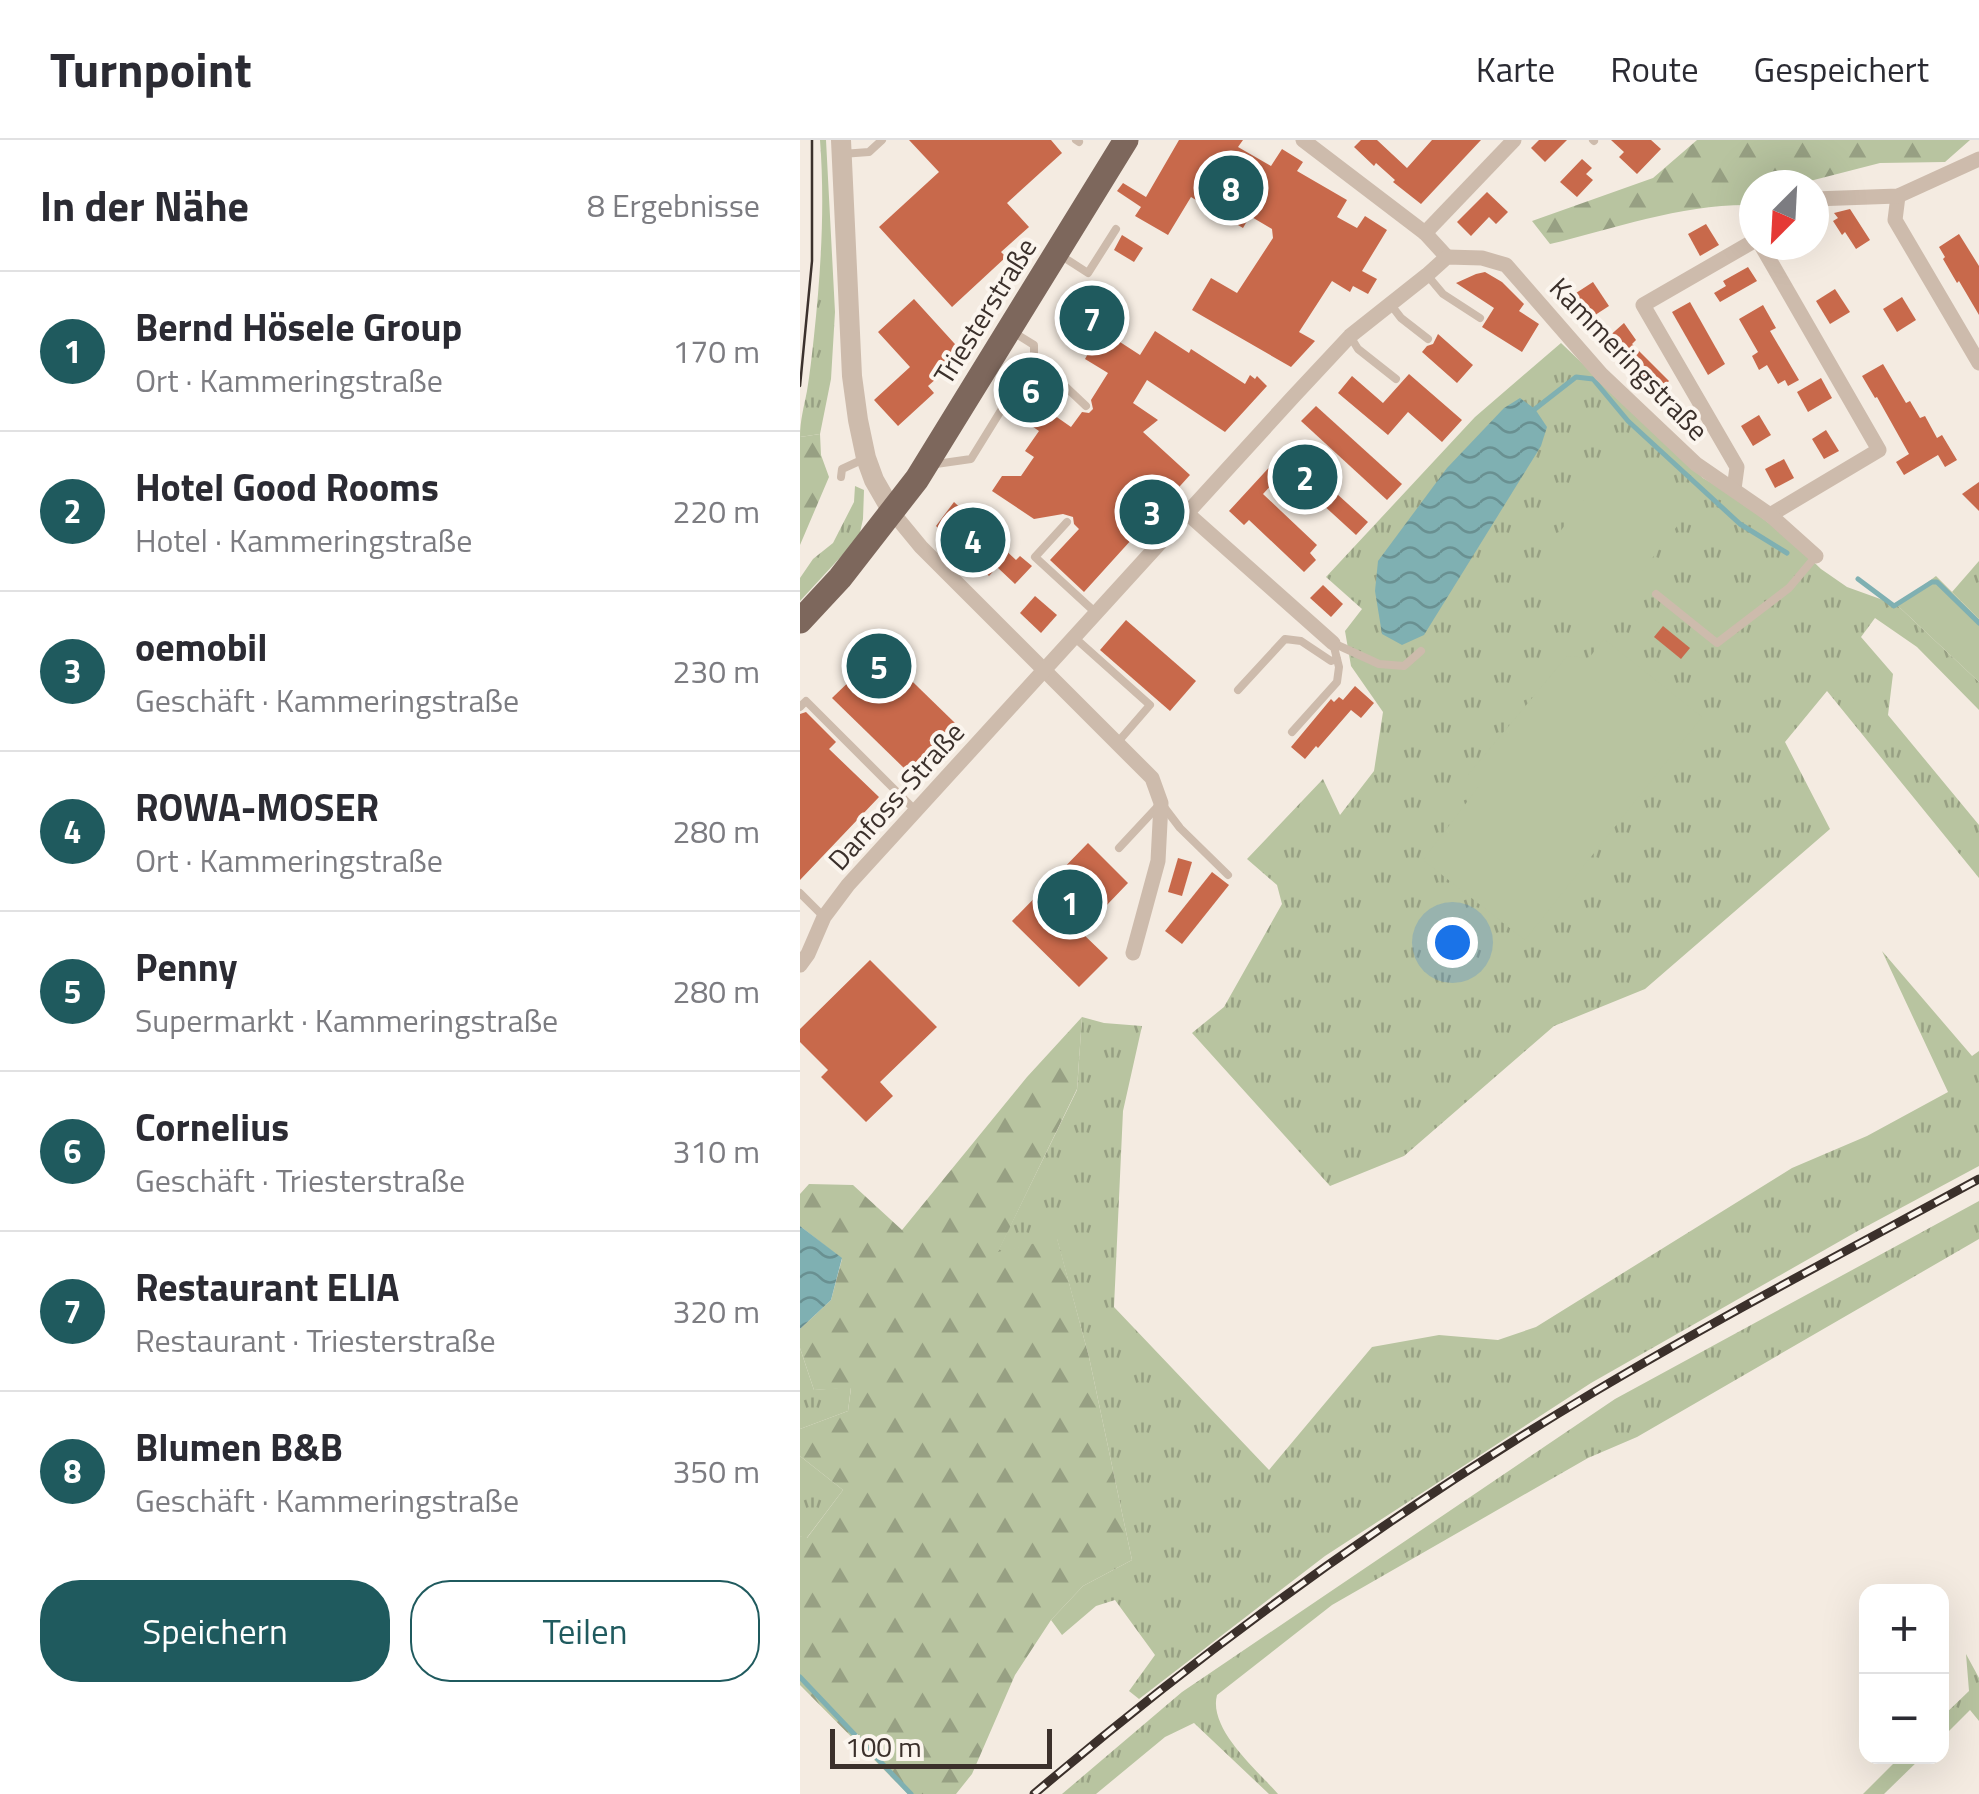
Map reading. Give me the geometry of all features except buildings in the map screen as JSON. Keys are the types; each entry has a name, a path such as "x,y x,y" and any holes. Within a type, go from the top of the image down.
{"main road":[{"name":"Triesterstraße","path":"800,621 893,513 926,466 1126,140"}],"street":[{"path":"1044,670 1350,336 1447,257 1425,233 1322,146 1303,140"},
{"path":"1425,233 1514,140"},
{"path":"841,147 852,376 866,458 893,513 920,547 1152,778 1161,803 1158,861 1133,953"},
{"path":"1829,198 1898,196 1979,159"},
{"path":"1898,196 1895,220 1979,363"},
{"path":"1734,488 1737,467 1642,304 1739,250"},
{"name":"Kammeringstraße","path":"1447,257 1482,258 1506,264 1602,374 1696,464 1770,515 1816,556"},
{"path":"1770,260 1879,450 1770,515"},
{"path":"1188,514 1335,651"},
{"name":"Danfoss-Straße","path":"800,965 824,917 848,885 1044,670"}],"lane":[{"path":"841,147 869,152 882,140"},
{"path":"1056,253 1088,274 1116,229"},
{"path":"1427,275 1442,294 1480,318"},
{"path":"1390,304 1428,340"},
{"path":"926,466 972,459 1034,358 1034,346 1009,330"},
{"path":"1350,336 1358,348 1396,379"},
{"path":"1034,358 1086,406"},
{"path":"842,477 842,469 866,458"},
{"path":"1067,522 1036,557 1096,613"},
{"path":"1656,594 1717,643 1789,588 1816,556"},
{"path":"1074,638 1150,706 1117,743"},
{"path":"1238,690 1285,639 1300,641 1331,661 1335,651"},
{"path":"1335,651 1379,664 1404,666 1421,651"},
{"path":"1292,732 1337,682 1335,651"},
{"path":"800,708 806,701 916,811"},
{"path":"1119,848 1161,803 1180,828 1228,874"},
{"path":"800,893 824,917"}],"green space":[{"path":"820,140 826,140 835,312 831,379 820,434 800,437 820,263"},
{"path":"1697,140 1970,140 1945,162 1880,163 1829,176 1829,170 1739,170 1739,205 1677,212 1550,244 1532,221 1653,178"},
{"path":"1561,343 1703,478 1731,494 1847,587 1897,605 1979,682 1979,710 1917,647 1875,618 1861,637 1893,674 1888,715 1979,825 1979,878 1827,691 1785,742 1830,829 1645,989 1554,1026 1404,1156 1330,1186 1192,1033 1224,1007 1282,904 1277,885 1247,859 1323,779 1340,815 1374,771 1383,712 1351,666 1345,631 1362,609 1326,577 1475,417"},
{"path":"820,434 821,455 829,477 800,545 800,437"},
{"path":"1619,452 1689,511 1592,635 1525,579"},
{"path":"855,486 864,490 859,537 800,601 800,578 813,559 833,543 854,502"},
{"path":"1979,561 1979,619 1952,592"},
{"path":"1936,576 1979,619 1979,682 1897,605"},
{"path":"1604,639 1702,717 1525,940 1423,860 1479,786 1468,775 1567,656 1589,658"},
{"path":"1882,951 1972,1056 1979,1051 1979,1166 1591,1383 1325,1556 1139,1699 1129,1691 1155,1655 1115,1600 1096,1606 1062,1635 1051,1620 1083,1586 1132,1560 1089,1357 1057,1239 997,1253 1077,1090 1082,1017 1142,1026 1123,1111 1114,1307 1269,1470 1372,1347 1439,1335 1498,1340 1536,1327 1792,1168 1867,1136 1948,1092"},
{"path":"1082,1017 1077,1089 998,1252 1057,1238 1089,1357 1132,1560 1083,1586 1051,1620 1015,1675 972,1774 956,1794 908,1794 800,1685 800,1536 807,1538 843,1490 800,1456 800,1429 848,1411 851,1388 814,1390 800,1348 800,1329 831,1300 842,1259 800,1226 800,1194 809,1184 853,1185 902,1230 1027,1077"},
{"path":"1979,1201 1979,1239 1637,1437 1588,1458 1332,1605 1217,1695 1216,1708 1227,1735 1278,1794 1269,1794 1194,1723 1165,1737 1096,1794 1062,1794 1182,1692 1615,1399"},
{"path":"800,1348 814,1390 851,1387 848,1411 800,1429"},
{"path":"800,1456 843,1490 806,1539 800,1536"},
{"path":"1966,1654 1979,1678 1979,1721 1970,1710 1949,1731 1949,1710 1969,1691"},
{"path":"1893,1764 1915,1764 1884,1794 1863,1794"}],"water":[{"path":"1520,398 1535,409 1547,427 1541,446 1424,635 1402,645 1382,634 1375,591 1378,561 1447,468 1504,408"},
{"path":"800,1226 842,1258 831,1300 800,1329"}],"waterway":[{"path":"1535,409 1576,377 1593,379 1628,421 1740,524 1787,553"},
{"path":"1858,579 1894,606 1937,582 1979,623"},
{"path":"800,1677 911,1794"}],"tram line":[{"path":"800,386 812,261 812,140"}],"railway":[{"path":"1034,1794 1236,1632 1448,1483 1641,1364 1979,1179"}],"place":[{"name":"Blumen B&B","path":"1231,188"},
{"name":"Restaurant ELIA","path":"1092,318"},
{"name":"Cornelius","path":"1031,390"},
{"name":"Hotel Good Rooms","path":"1305,477"},
{"name":"oemobil","path":"1152,512"},
{"name":"ROWA-MOSER","path":"973,540"},
{"name":"Penny","path":"879,666"},
{"name":"Bernd Hösele Group","path":"1070,902"}]}
